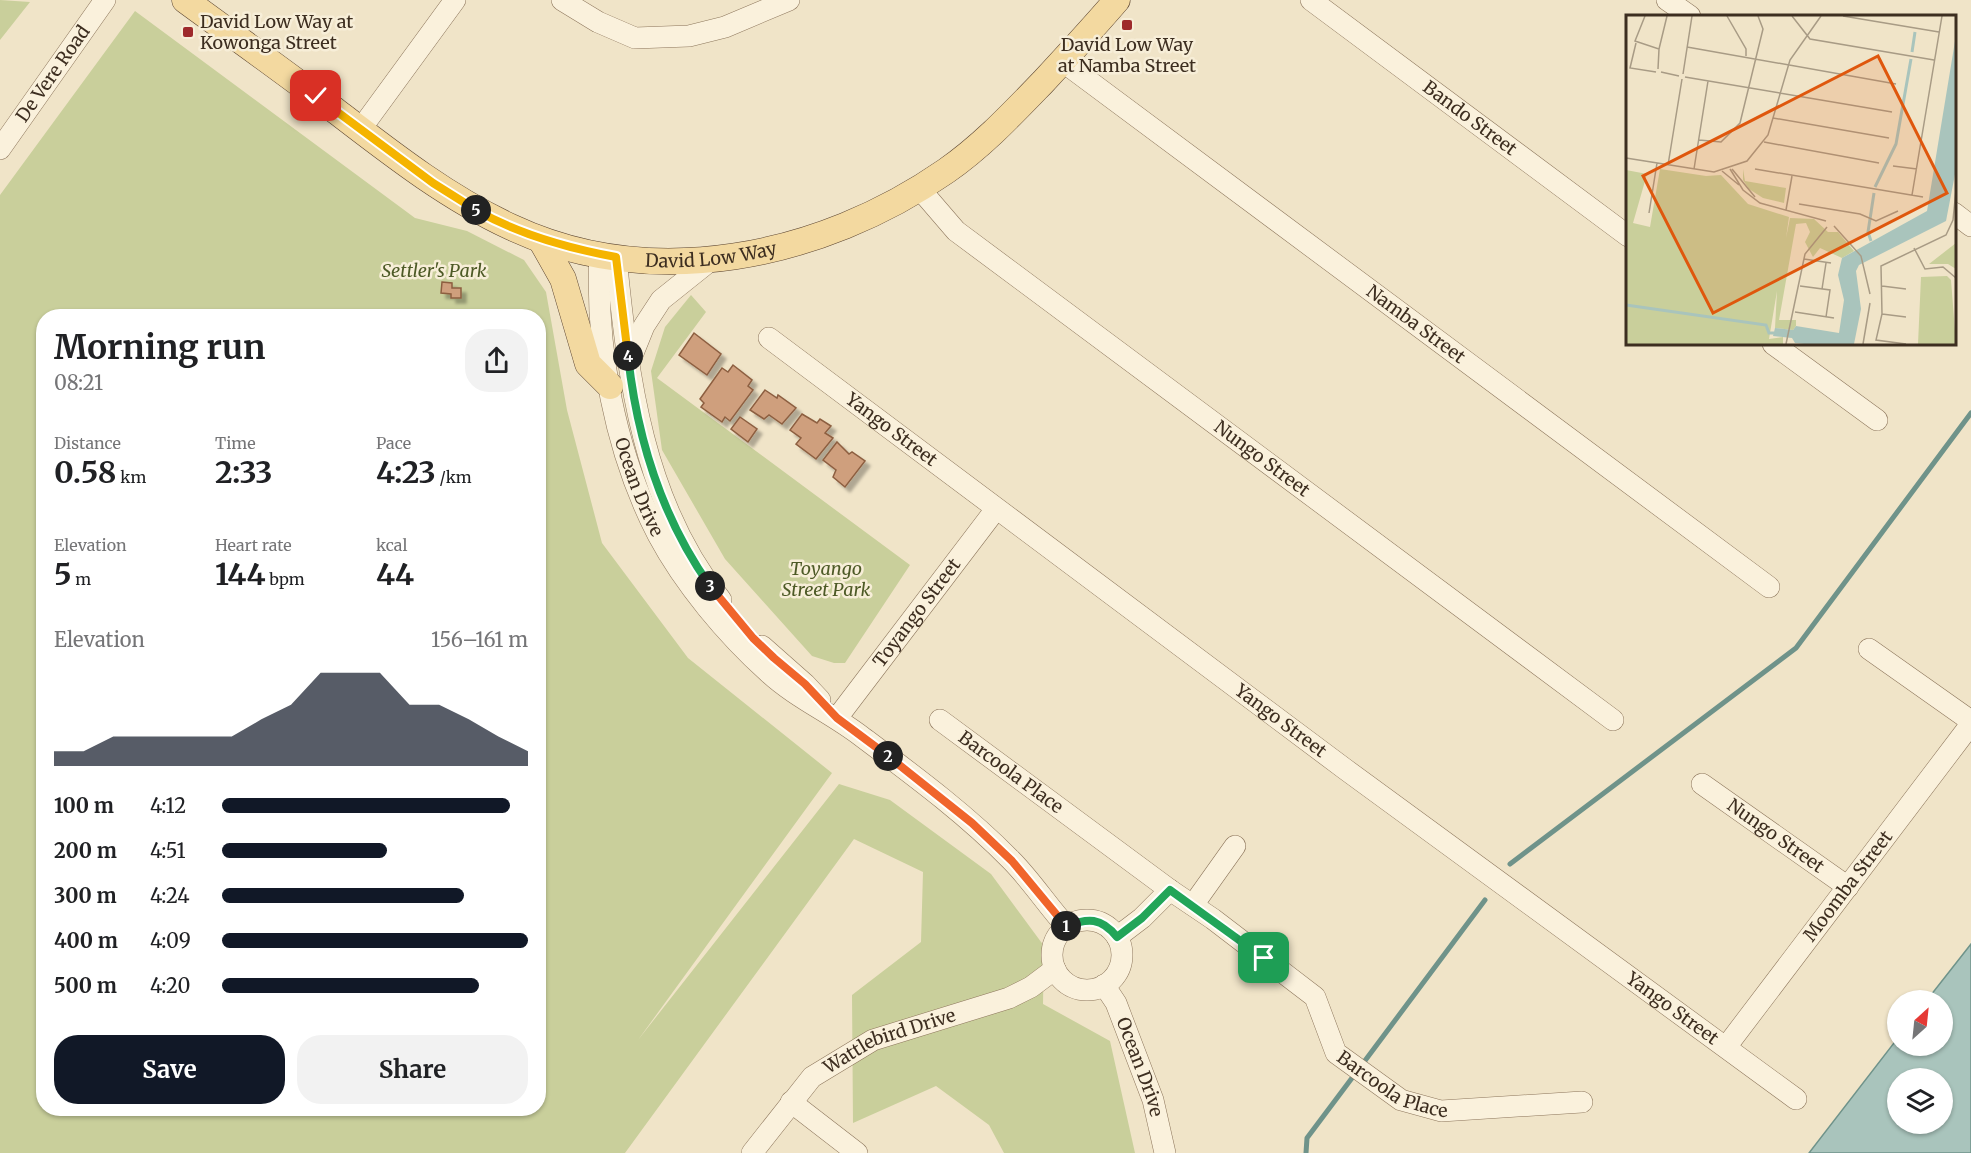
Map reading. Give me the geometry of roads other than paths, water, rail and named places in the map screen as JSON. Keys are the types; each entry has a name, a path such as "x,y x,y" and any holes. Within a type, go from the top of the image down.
{"main road":[{"name":"David Low Way","path":"198,4 360,130 455,197 541,240 608,256 650,261 711,260 791,245 857,220 919,188 945,172 999,128 1117,0"},
{"path":"541,240 563,279 588,364 610,386"}],"street":[{"name":"De Vere Road","path":"0,149 105,0"},
{"path":"360,130 455,0"},
{"path":"562,0 598,22 635,38 689,36 726,27 789,0"},
{"name":"Bando Street","path":"1311,0 1626,235"},
{"path":"1668,0 1689,15"},
{"name":"Namba Street","path":"1062,61 1769,587"},
{"name":"Nungo Street","path":"919,188 956,231 1613,720"},
{"path":"1956,215 1971,226"},
{"name":"Ocean Drive","path":"608,256 645,448 657,486 686,549 709,584 753,638 805,684 837,718"},
{"name":"Ocean Drive","path":"608,256 598,292 619,436 639,495 659,536 686,579 743,648 768,672 790,691 837,718 930,788 972,823 1012,861 1066,926"},
{"path":"628,363 644,326 661,300 711,260"},
{"name":"Yango Street","path":"769,338 1345,769 1797,1099"},
{"path":"1774,345 1877,420"},
{"name":"Toyango Street","path":"837,718 996,509"},
{"path":"1869,649 1971,722"},
{"name":"Barcoola Place","path":"940,720 1193,905 1315,998 1336,1053 1401,1100 1441,1111 1582,1102"},
{"name":"Moomba Street","path":"1726,1047 1971,722"},
{"name":"Nungo Street","path":"1702,784 1848,887"},
{"path":"1193,905 1235,846"},
{"path":"1117,937 1142,918 1170,890"},
{"path":"1077,921 1100,922 1110,928 1117,937 1122,959 1119,970 1104,986 1081,989 1070,986 1061,979 1052,958 1053,946 1058,935 1066,926 1077,921"},
{"name":"Wattlebird Drive","path":"752,1153 812,1077 873,1040 1009,999 1031,987 1055,969"},
{"name":"Ocean Drive","path":"1104,986 1116,1003 1153,1100 1165,1153"},
{"path":"791,1102 857,1153"}],"water":[{"path":"1971,944 1971,1153 1809,1153 1887,1052 1887,1056 1953,1056 1953,990 1935,990"}],"waterway":[{"path":"1510,864 1796,648 1971,413"},
{"path":"1361,1066 1485,900"},
{"path":"1306,1153 1307,1138 1355,1074"}],"place":[{"name":"David Low Way at Namba Street","path":"1127,25"},
{"name":"David Low Way at Kowonga Street","path":"188,32"}],"park label":[{"name":"Settler's Park","path":"434,271"},
{"name":"Toyango Street Park","path":"826,579"}]}
